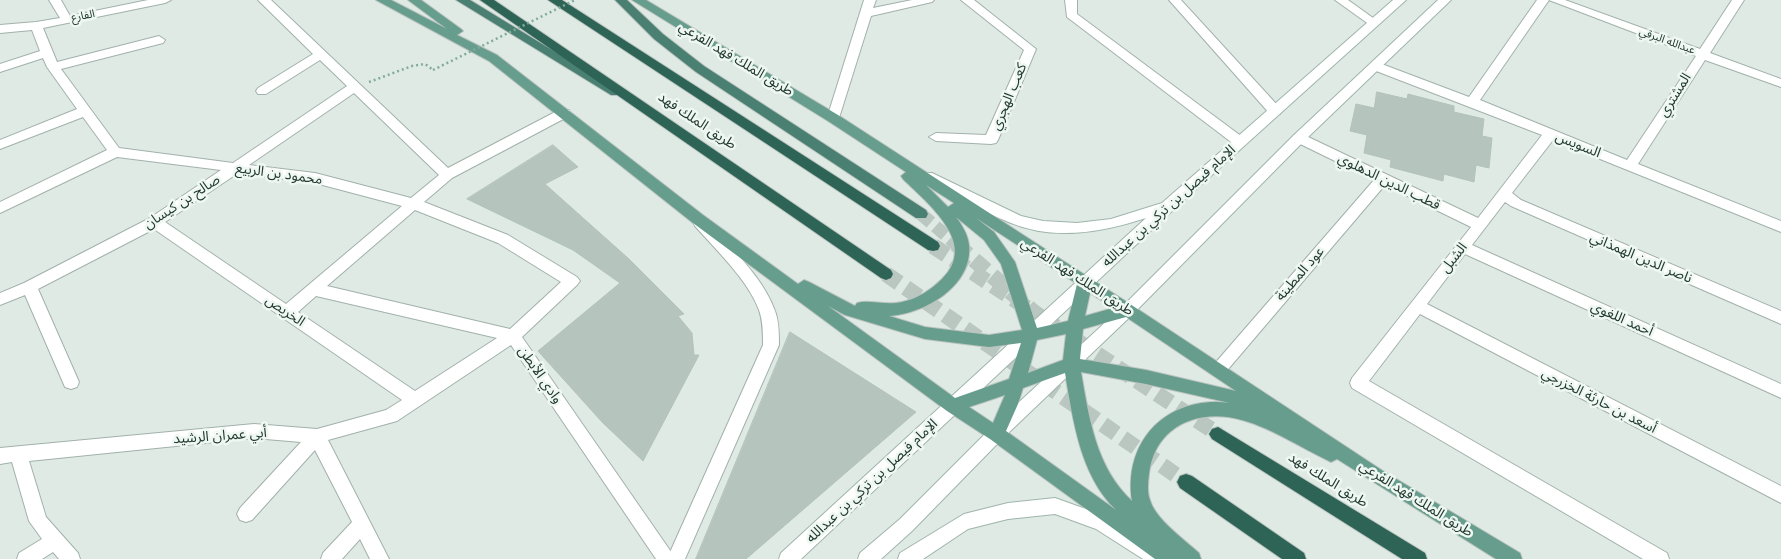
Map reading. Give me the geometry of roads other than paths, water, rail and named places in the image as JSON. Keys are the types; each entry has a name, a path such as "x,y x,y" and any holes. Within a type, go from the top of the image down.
{"highway":[{"path":"462,0 662,120"},
{"name":"طريق الملك فهد","path":"486,0 886,274"},
{"name":"طريق الملك فهد","path":"554,0 933,246"},
{"path":"621,0 667,45 700,69 921,214"},
{"name":"طريق الملك فهد","path":"1218,434 1418,559"},
{"path":"1186,482 1297,559"}],"main road":[{"path":"382,0 493,58"},
{"path":"414,0 493,58 698,219 953,406 996,434 1170,559"},
{"name":"طريق الملك فهد الفرعي","path":"638,0 833,118 889,157 1218,369 1377,476 1513,559"},
{"path":"752,257 852,304 875,310 892,310 910,306 922,302 939,291 954,276 959,267 962,245 955,224 889,157"},
{"path":"889,157 989,236 1008,262 1031,335 1010,404 996,434"},
{"path":"752,257 850,311 925,333 989,341 1075,327 1128,310"},
{"path":"1085,282 1075,327 1070,364 1083,430 1098,471 1117,499 1183,559"},
{"path":"953,406 1070,364 1146,376 1229,394 1263,410 1377,476"},
{"path":"1192,559 1157,525 1141,502 1139,478 1142,461 1156,433 1178,417 1212,410 1229,410 1246,414 1377,476"}],"street":[{"path":"55,0 67,20"},
{"name":"الفارع","path":"0,28 36,26 165,0"},
{"path":"264,0 447,175"},
{"path":"833,118 870,0"},
{"path":"867,13 928,0"},
{"name":"كعب الهجري","path":"936,137 991,140 1030,49 967,0"},
{"path":"1071,0 1071,15 1240,142"},
{"path":"1175,0 1275,111"},
{"path":"1341,0 1374,22"},
{"name":"الإمام فيصل بن تركي بن عبدالله","path":"788,559 1167,207 1400,0"},
{"path":"867,559 906,524 996,434 1128,310 1299,138 1445,0"},
{"path":"1472,102 1543,0"},
{"name":"عبدالله البرقي","path":"1554,0 1701,54 1780,78"},
{"name":"المشتري","path":"1630,166 1701,54 1738,0"},
{"path":"0,208 115,152 53,67 36,26"},
{"path":"53,67 159,40"},
{"path":"0,68 47,53"},
{"path":"262,90 321,54"},
{"name":"السويس","path":"1375,66 1472,102 1781,227"},
{"name":"صالح بن كيسان","path":"0,299 29,287 155,222 354,87"},
{"path":"0,145 85,111"},
{"path":"287,312 447,175 564,113"},
{"name":"الشبل","path":"1550,134 1358,382 1660,559"},
{"name":"قطب الدين الدهلوي","path":"1299,138 1480,225"},
{"name":"محمود بن الربيع","path":"115,152 315,178 414,204 503,239 572,281"},
{"path":"889,157 1017,220 1043,226 1077,228 1111,224 1167,207"},
{"name":"عود المطينة","path":"1218,369 1382,179"},
{"name":"ناصر الدين الهمذاني","path":"1504,194 1516,203 1781,318"},
{"path":"676,559 771,345 771,326 766,308 755,289 698,219"},
{"name":"الخريص","path":"155,222 415,400"},
{"name":"أحمد اللغوي","path":"1463,247 1781,391"},
{"name":"أبي عمران الرشيد","path":"0,456 254,431 317,436 391,416 514,336 572,281"},
{"path":"29,287 70,382"},
{"name":"وادي الأبطن","path":"313,289 514,336 667,559"},
{"name":"أسعد بن حارثة الخزرجي","path":"1417,306 1781,495"},
{"path":"246,514 317,436 380,559"},
{"path":"19,455 38,522 68,558"},
{"path":"907,559 964,522 1008,511 1055,506 1102,523 1159,559"},
{"path":"330,559 362,524"},
{"path":"26,559 55,542"}],"tunnel":[{"path":"921,214 957,245"},
{"path":"956,244 1037,315"},
{"path":"933,246 1056,327"},
{"path":"886,274 1186,482"},
{"path":"1077,341 1218,434"}]}
